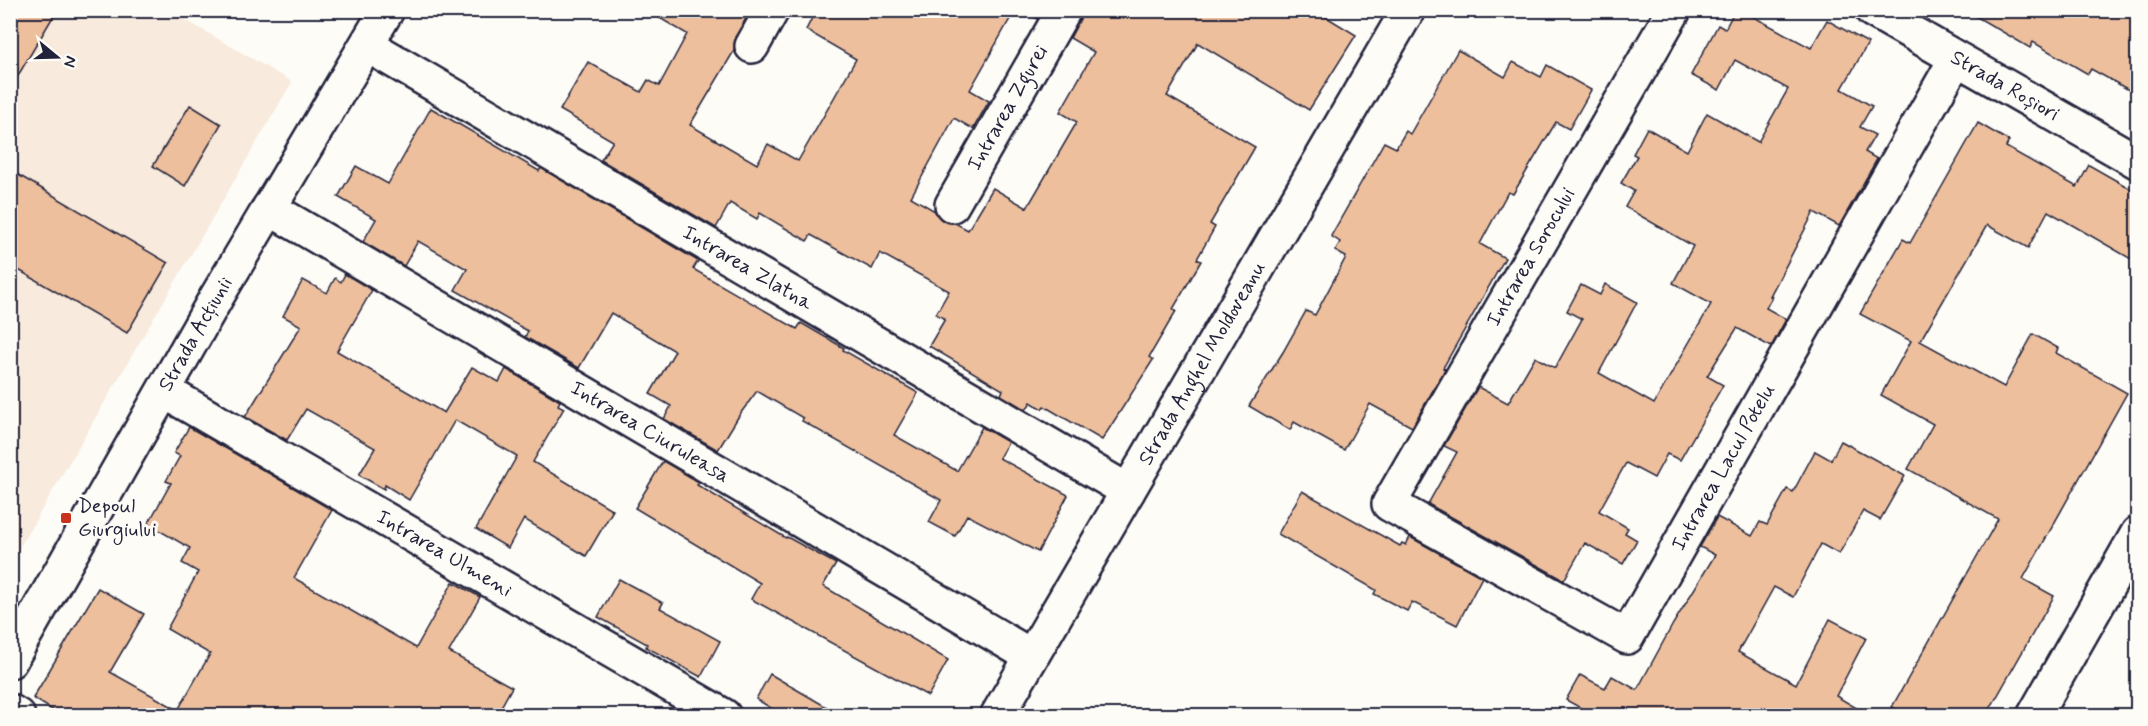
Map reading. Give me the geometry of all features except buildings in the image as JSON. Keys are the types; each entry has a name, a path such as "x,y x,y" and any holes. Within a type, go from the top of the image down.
{"street":[{"name":"Strada Acțiunii","path":"10,661 269,208 387,10"},
{"path":"752,46 772,10"},
{"name":"Intrarea Zgurei","path":"952,205 1064,10"},
{"name":"Strada Anghel Moldoveanu","path":"997,716 1408,10"},
{"name":"Intrarea Sorocului","path":"1389,504 1674,10"},
{"name":"Strada Roșiori","path":"1872,10 2138,162"},
{"name":"Intrarea Zlatna","path":"367,45 1128,492"},
{"name":"Intrarea Lacul Potelu","path":"1389,504 1627,637 1956,59"},
{"name":"Intrarea Ciuruleasa","path":"269,208 1031,656"},
{"name":"Intrarea Ulmeni","path":"164,391 724,716"},
{"path":"2034,716 2138,533"},
{"path":"10,711 18,716"}],"shaded area":[{"path":"11,11 170,11 292,82 11,562"}],"place":[{"name":"Depoul Giurgiului","path":"66,518"}]}
